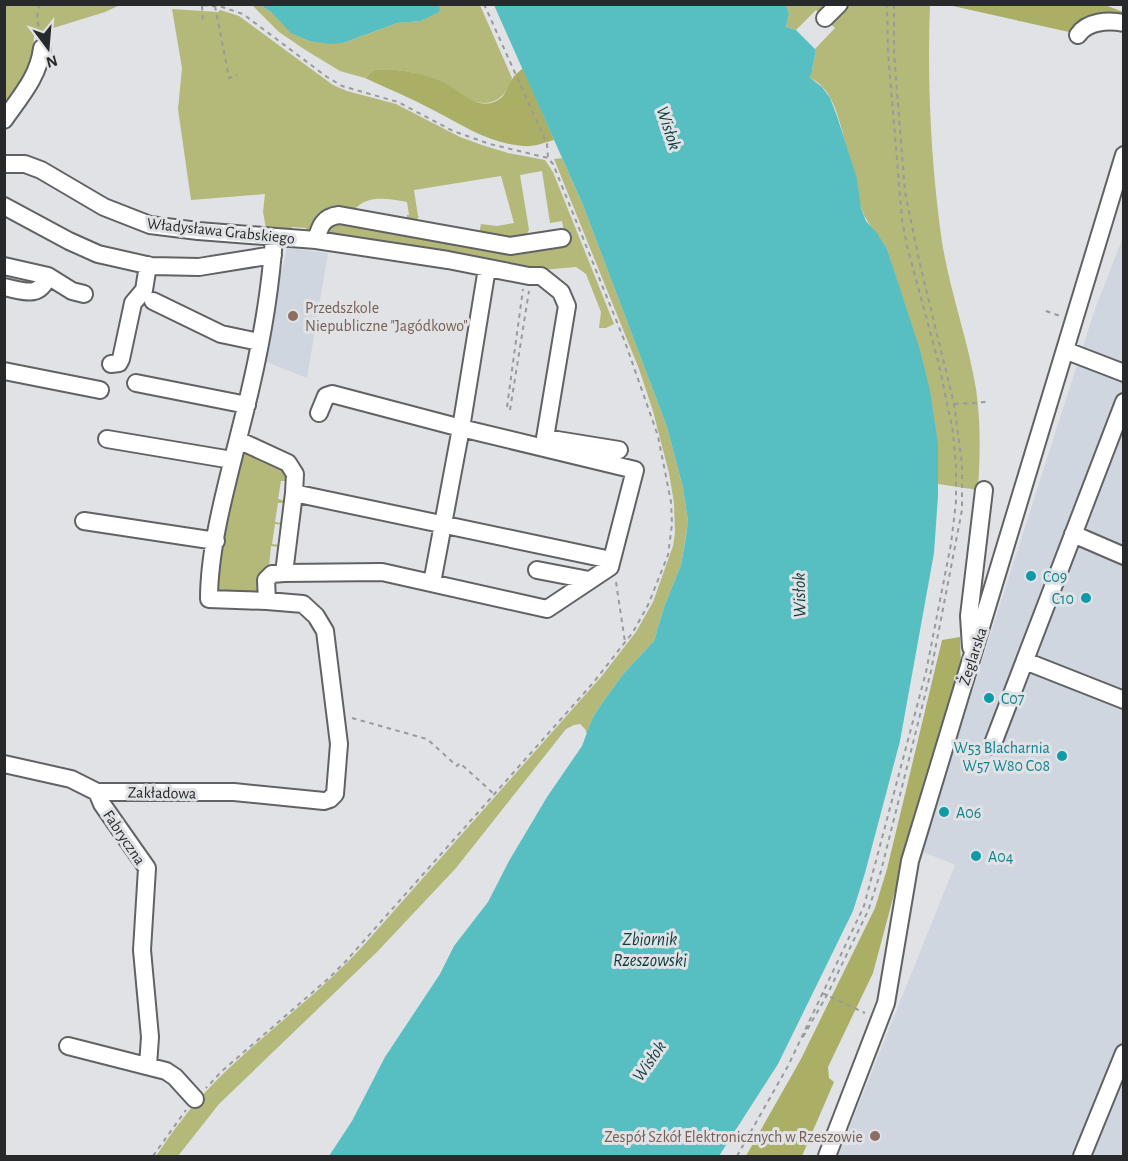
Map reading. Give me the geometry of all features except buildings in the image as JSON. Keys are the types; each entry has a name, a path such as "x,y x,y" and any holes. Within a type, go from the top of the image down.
{"street":[{"path":"825,18 839,4"},
{"path":"1078,35 1087,27 1097,23 1124,23"},
{"path":"4,120 34,75 40,63 42,48"},
{"name":"Żeglarska","path":"827,1156 886,1004 910,861 1124,155"},
{"name":"Władysława Grabskiego","path":"4,164 25,164 41,170 104,207 150,225 316,240 487,268 527,283 541,276 561,292 566,302 545,438 619,450"},
{"path":"4,206 98,254 148,266 199,267 273,255"},
{"path":"316,240 321,223 329,217 339,215 510,246 562,238"},
{"path":"274,237 264,317 247,405 232,460 216,541 209,599 303,604 316,616 325,632 336,713"},
{"path":"4,266 48,276 72,291 84,294"},
{"path":"111,364 119,363 121,359 133,303 144,290 148,266"},
{"path":"432,583 461,428 487,268"},
{"path":"4,287 30,293 41,288 48,276"},
{"path":"153,301 221,334 259,342"},
{"path":"1072,353 1124,373"},
{"path":"4,371 100,390"},
{"path":"136,383 247,405"},
{"path":"267,601 266,580 272,574 382,572 547,609 604,573 635,470 461,428 339,395 326,396 319,413"},
{"path":"992,746 1124,402"},
{"path":"107,439 232,460"},
{"path":"238,440 288,463 295,474 284,573"},
{"path":"972,656 969,616 984,490"},
{"path":"294,493 444,524 604,573"},
{"path":"84,521 216,541"},
{"path":"1073,534 1124,556"},
{"path":"568,566 604,573"},
{"path":"537,570 604,573"},
{"path":"1025,661 1124,700"},
{"name":"Zakładowa","path":"4,764 71,779 97,792 234,792 324,801 335,794 339,744 336,713"},
{"name":"Fabryczna","path":"97,792 147,868 142,961 150,1037 148,1066"},
{"path":"68,1046 166,1071 175,1077 195,1099"},
{"path":"1082,1156 1124,1053"}],"path":[{"path":"39,4 37,18 42,48"},
{"path":"153,1156 195,1099 222,1071 346,961 593,683 633,632 648,604 668,555 672,524 666,474 648,403 553,164 548,158 490,144 453,131 398,102 342,86 243,14 222,7 194,4"},
{"path":"484,4 548,144 548,158"},
{"path":"796,1049 864,906 870,887 926,672 951,544 956,502 956,467 947,402 902,220 890,75 887,4"},
{"path":"737,1156 827,995 868,911 881,872 931,671 962,510 962,464 954,404 905,192 894,53 894,4"},
{"path":"202,5 203,24"},
{"path":"215,6 229,78 237,75"},
{"path":"527,283 508,408 527,283"},
{"path":"954,404 987,402"},
{"path":"604,573 626,642"},
{"path":"336,713 427,740 457,766 460,763 494,794"},
{"path":"822,993 852,1007"}],"shaded area":[{"path":"1123,237 1123,1156 838,1156 955,865 921,851 1094,312"},
{"name":"Przedszkole Niepubliczne \"Jagódkowo\"","path":"287,248 328,253 307,378 264,361 276,270 282,271"}],"green space":[{"path":"5,5 120,5 105,12 34,34 29,65 5,111"},
{"path":"252,5 260,5 271,12 292,33 309,41 343,43 397,23 421,21 438,12 440,5 480,5 512,78 500,98 481,103 462,96 442,81 427,76 378,69 365,78 340,71 279,32"},
{"path":"786,5 930,5 930,94 935,183 945,261 976,389 980,440 978,490 938,484 937,453 929,393 887,249 862,210 858,187 836,109 825,90 808,77 812,73 815,49 835,28 816,10 796,30 786,27 789,14"},
{"path":"948,5 1105,5 1123,12 1123,17 1084,21 1069,32"},
{"path":"172,9 218,12 220,10 239,16 333,85 396,104 460,137 482,145 545,160 553,172 614,324 606,328 599,328 601,312 586,274 576,267 531,271 454,255 332,235 325,229 328,223 336,220 507,251 566,243 562,221 550,223 542,171 520,175 529,230 525,236 513,240 479,235 481,224 497,226 514,223 501,176 414,190 419,216 413,222 407,222 407,215 409,215 407,202 379,199 366,202 354,210 328,211 318,218 309,232 306,232 306,228 292,227 292,231 266,229 263,212 265,194 191,200 178,109 182,68"},
{"path":"523,68 554,140 527,146 500,142 365,78 378,69 419,74 438,79 470,99 483,104 501,98 514,77"},
{"path":"562,158 583,205 667,427 683,488 688,522 681,565 664,607 654,641 624,673 600,706 587,734 580,724 566,729 456,868 377,952 219,1104 178,1156 156,1156 197,1101 213,1084 326,983 362,947 601,677 636,632 653,602 673,546 675,533 674,503 669,473 653,411 639,369 554,159"},
{"path":"244,454 253,454 287,472 291,481 281,481 278,499 286,501 286,503 278,503 275,522 283,523 283,525 275,524 272,544 280,545 280,547 271,546 269,566 260,593 216,592 228,502 240,457"},
{"path":"960,637 961,664 908,842 873,973 828,1067 829,1078 834,1082 802,1156 746,1156 801,1059 875,908 887,869 942,640"}],"water":[{"path":"260,5 440,5 439,12 421,21 397,23 343,43 330,44 309,41 291,33 271,12"},
{"name":"Zbiornik Rzeszowski","path":"494,5 786,5 789,14 786,27 796,30 815,49 812,73 809,77 822,87 830,98 837,116 857,179 861,208 866,221 887,249 920,350 930,391 938,444 938,496 934,553 900,741 865,873 853,911 778,1064 719,1156 329,1156 352,1121 385,1057 440,974 454,946 488,902 547,797 582,746 592,719 600,706 624,673 654,641 664,607 681,565 686,536 688,521 683,488 667,427 583,205"}],"place":[{"name":"Przedszkole Niepubliczne \"Jagódkowo\"","path":"293,316"},
{"name":"C09","path":"1031,576"},
{"name":"C10","path":"1086,598"},
{"name":"C07","path":"989,698"},
{"name":"W53 Blacharnia W57 W80 C08","path":"1062,756"},
{"name":"A06","path":"944,812"},
{"name":"A04","path":"976,856"},
{"name":"Zespół Szkół Elektronicznych w Rzeszowie","path":"875,1136"}],"water label":[{"name":"Wisłok","path":"669,128"},
{"name":"Wisłok","path":"799,595"},
{"name":"Wisłok","path":"649,1061"}]}
